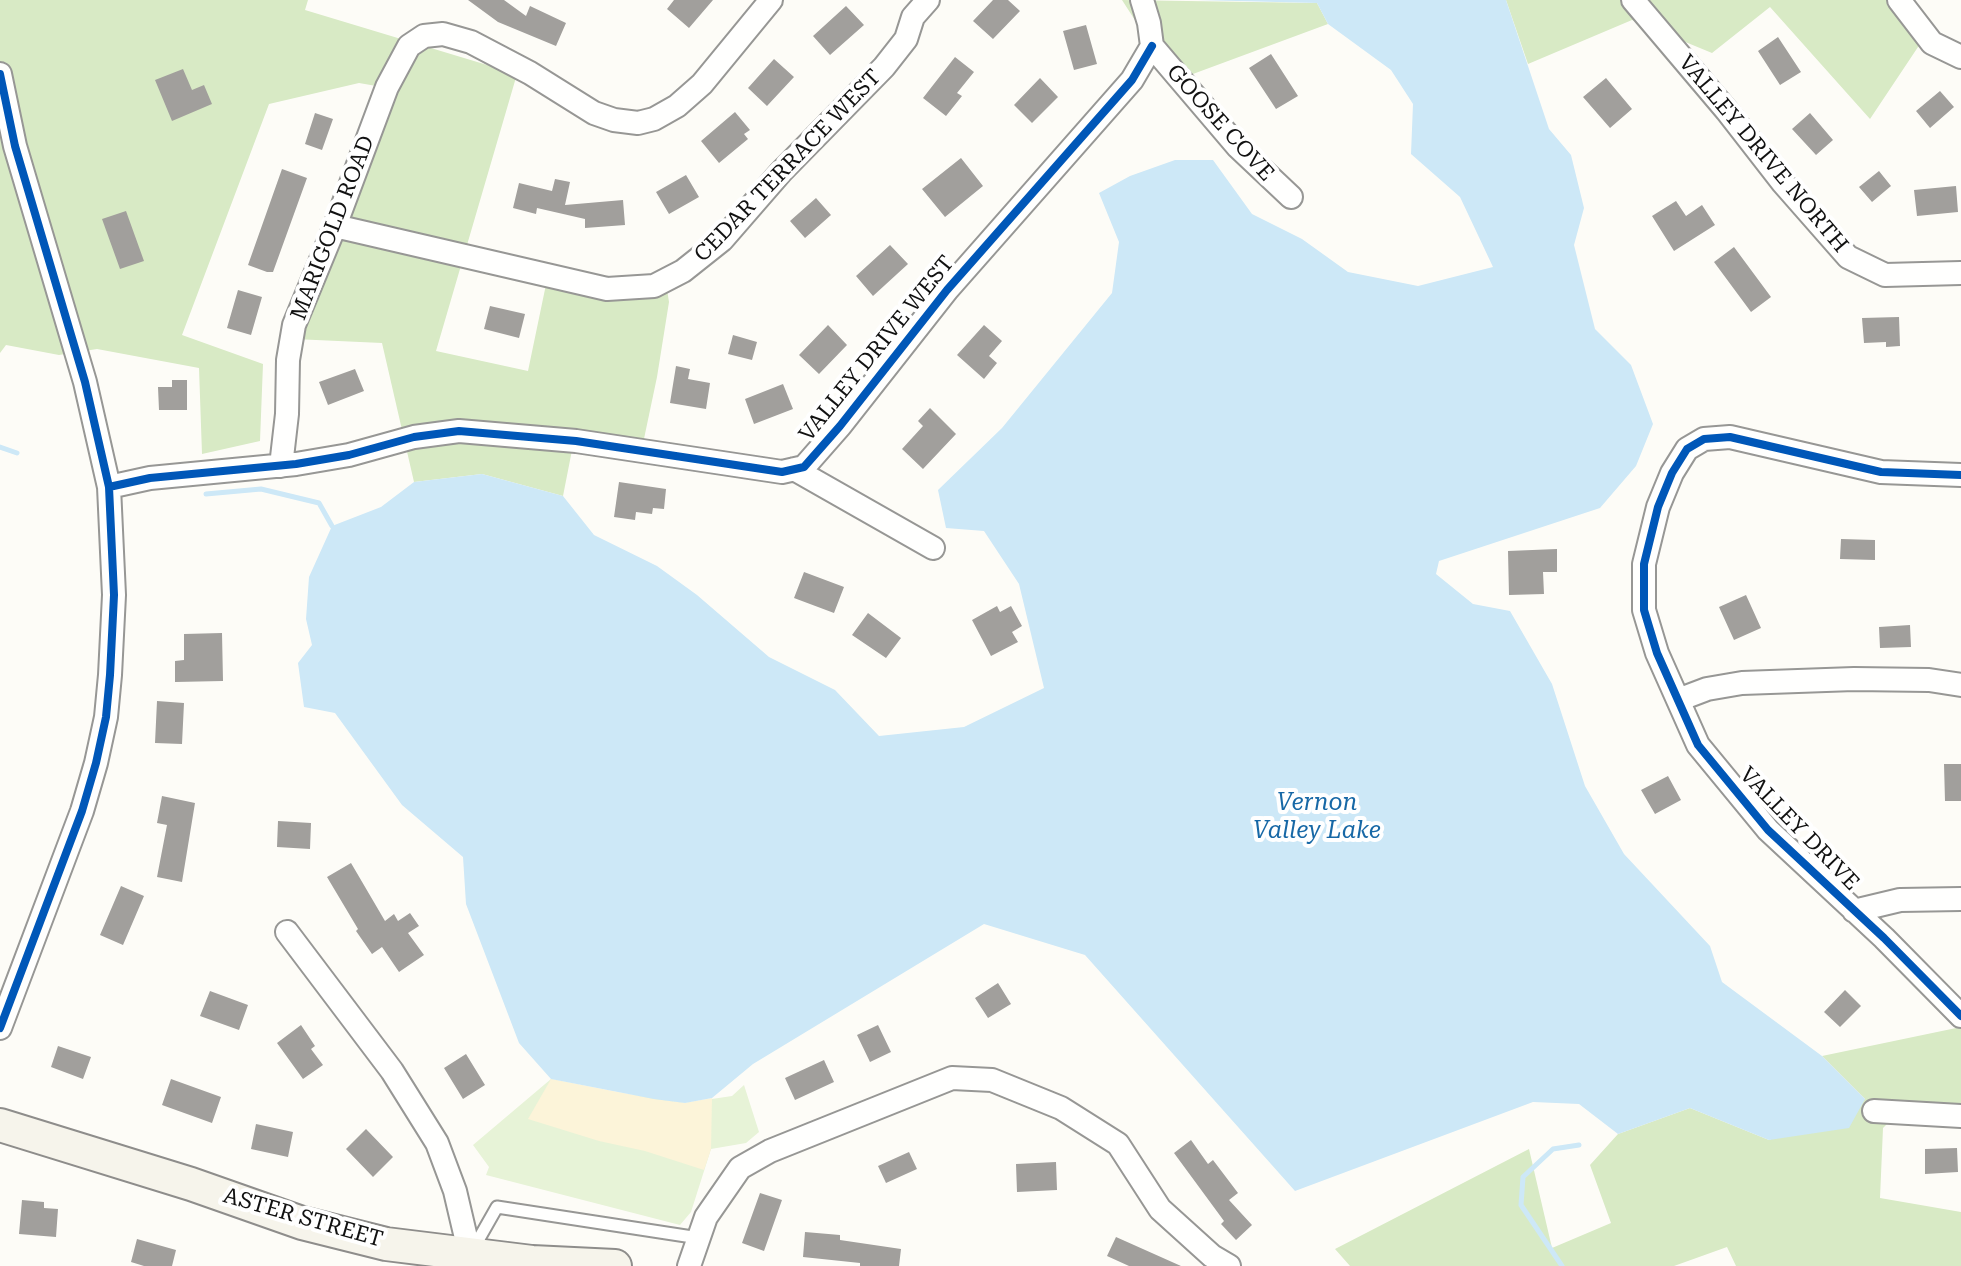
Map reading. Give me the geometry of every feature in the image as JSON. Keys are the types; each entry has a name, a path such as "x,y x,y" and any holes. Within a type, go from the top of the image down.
{"street":[{"name":"MARIGOLD ROAD","path":"281,466 287,414 288,360 294,325 387,87 409,46 424,36 443,34 471,42 530,73 594,113 638,123 654,119 677,106 702,84 771,0"},
{"path":"1142,0 1152,46"},
{"name":"VALLEY DRIVE NORTH","path":"1633,0 1848,257 1885,275 1961,273"},
{"path":"1899,0 1932,43 1961,57"},
{"name":"CEDAR TERRACE WEST","path":"335,226 607,289 654,286 683,271 722,240 781,172 884,67 906,39 918,3"},
{"name":"GOOSE COVE","path":"1152,46 1211,118 1291,197"},
{"name":"VALLEY DRIVE WEST","path":"109,487 150,478 281,466 349,455 414,437 459,431 576,441 782,472 804,467 947,290 1132,80 1152,46"},
{"path":"0,74 15,146 85,382 109,487 114,595 106,717 82,811 0,1028"},
{"name":"VALLEY DRIVE","path":"1961,475 1881,472 1730,437 1704,439 1687,449 1672,473 1658,507 1644,564 1644,610 1657,653 1698,745 1768,830 1961,1016"},
{"path":"794,469 933,548"},
{"path":"1678,700 1707,689 1742,683 1854,679 1929,680 1961,685"},
{"path":"1854,911 1900,900 1961,899"},
{"path":"287,932 392,1071 437,1143 455,1191 470,1255"},
{"path":"689,1266 706,1217 740,1168 770,1151 952,1078 992,1080 1061,1108 1118,1144 1160,1209 1212,1256 1229,1266"},
{"path":"1874,1111 1961,1116"},
{"name":"ASTER STREET","path":"0,1125 191,1184 302,1223 386,1244 532,1264 595,1263 615,1266"}],"lane":[{"path":"470,1255 497,1207 699,1238"}],"green space":[{"path":"0,0 308,0 305,10 517,74 436,351 528,371 549,270 666,283 669,302 641,453 573,445 563,496 482,474 414,482 382,343 294,339 388,88 359,83 269,104 182,335 263,364 260,441 202,454 199,368 97,349 59,355 6,345 0,353"},
{"path":"1122,0 1317,3 1328,24 1174,81"},
{"path":"1506,0 1895,0 1922,41 1870,119 1770,7 1712,53 1632,20 1528,64"},
{"path":"1961,1027 1961,1104 1909,1102 1883,1128 1880,1198 1961,1212 1961,1266 1736,1266 1727,1247 1674,1266 1350,1266 1335,1249 1529,1149 1552,1248 1611,1223 1590,1165 1618,1134 1690,1108 1769,1140 1865,1099 1822,1056"},
{"path":"551,1079 685,1103 732,1096 744,1085 759,1132 746,1143 711,1149 691,1212 680,1225 486,1175 489,1167 473,1145"}],"sand":[{"path":"551,1079 685,1103 712,1098 711,1149 704,1170 528,1119"}],"water":[{"name":"Vernon Valley Lake","path":"1197,0 1506,0 1549,129 1571,155 1584,208 1574,245 1595,329 1631,365 1653,424 1636,466 1600,508 1439,561 1436,574 1473,604 1510,611 1552,684 1585,786 1624,854 1710,946 1722,982 1822,1056 1865,1099 1849,1128 1769,1140 1690,1108 1618,1134 1579,1104 1533,1102 1295,1191 1085,955 984,924 753,1064 712,1098 685,1103 551,1079 519,1043 466,904 463,857 402,805 335,713 304,707 298,663 312,645 306,619 309,577 332,526 381,507 414,482 482,474 563,496 594,535 657,566 697,595 769,657 835,690 879,736 964,727 1044,688 1019,584 984,531 946,528 938,490 1002,428 1112,293 1119,242 1099,193 1130,176 1175,160 1213,160 1252,214 1302,239 1348,272 1418,286 1493,267 1460,197 1411,154 1413,104 1391,70 1328,24 1317,3"}],"building":[{"path":"468,0 504,0 526,16 530,6 566,23 556,46 498,22"},
{"path":"674,0 713,0 689,28 667,9"},
{"path":"993,0 1008,0 1020,11 993,39 973,21"},
{"path":"846,6 864,25 830,55 813,36"},
{"path":"1086,25 1097,64 1074,70 1063,31"},
{"path":"1778,37 1801,72 1780,85 1758,51"},
{"path":"1271,54 1298,96 1276,109 1249,68"},
{"path":"955,57 974,72 957,93 962,96 946,116 923,98"},
{"path":"774,59 794,77 767,106 748,88"},
{"path":"183,69 192,90 204,85 212,104 172,121 155,80"},
{"path":"1040,78 1058,97 1032,123 1014,105"},
{"path":"1606,78 1632,109 1610,128 1583,97"},
{"path":"1940,91 1954,107 1930,128 1916,111"},
{"path":"735,112 750,130 744,134 748,139 719,163 701,141"},
{"path":"315,113 333,119 322,150 305,144"},
{"path":"1810,113 1833,140 1816,155 1792,129"},
{"path":"961,158 983,186 945,217 922,189"},
{"path":"282,169 307,178 273,272 267,272 248,265"},
{"path":"1879,171 1891,186 1872,202 1859,187"},
{"path":"686,175 699,197 669,214 656,192"},
{"path":"555,179 570,182 565,205 623,200 625,225 585,228 585,219 537,208 536,214 513,208 519,183 552,191"},
{"path":"1956,186 1958,212 1917,216 1914,190"},
{"path":"816,198 831,215 805,238 790,221"},
{"path":"1676,201 1686,216 1702,205 1715,225 1674,251 1652,216"},
{"path":"126,211 144,261 120,269 102,219"},
{"path":"890,245 908,264 873,296 856,276"},
{"path":"1734,247 1771,297 1751,312 1714,262"},
{"path":"238,290 262,297 251,335 227,328"},
{"path":"490,306 525,314 519,338 484,329"},
{"path":"1899,317 1900,346 1886,347 1886,342 1864,343 1862,318"},
{"path":"828,325 847,345 819,374 799,355"},
{"path":"984,325 1002,341 989,356 997,363 984,379 957,355"},
{"path":"733,335 757,342 752,360 728,354"},
{"path":"676,366 690,369 688,379 710,383 706,409 670,403"},
{"path":"355,369 364,391 328,405 319,382"},
{"path":"172,380 187,380 187,410 159,410 158,387 172,387"},
{"path":"783,384 793,409 754,424 745,399"},
{"path":"930,408 956,434 923,469 902,449 923,426 918,421"},
{"path":"619,482 666,489 664,509 653,508 652,514 636,512 635,520 614,517"},
{"path":"1841,539 1875,540 1875,560 1840,559"},
{"path":"1557,549 1557,572 1543,572 1544,594 1509,595 1508,551"},
{"path":"804,572 844,587 834,613 794,598"},
{"path":"1746,595 1761,628 1734,640 1719,607"},
{"path":"997,606 1000,612 1011,606 1022,626 1012,632 1018,642 991,656 972,620"},
{"path":"868,613 901,638 886,658 852,635"},
{"path":"1910,625 1911,647 1880,648 1879,627"},
{"path":"222,633 223,681 175,682 175,661 184,660 184,634"},
{"path":"157,701 184,703 182,744 155,743"},
{"path":"1944,764 1961,764 1961,801 1945,801"},
{"path":"1668,776 1681,800 1655,814 1641,790"},
{"path":"162,796 195,803 182,882 157,877 167,825 157,823"},
{"path":"278,821 311,823 310,849 277,847"},
{"path":"351,863 385,921 394,914 398,921 410,913 419,926 408,933 424,955 399,972 382,947 372,954 327,877"},
{"path":"121,886 144,896 123,945 100,935"},
{"path":"998,983 1011,1004 988,1018 975,998"},
{"path":"1845,990 1861,1006 1840,1027 1824,1012"},
{"path":"210,991 248,1005 239,1030 200,1016"},
{"path":"301,1025 315,1046 311,1049 323,1065 303,1079 277,1043"},
{"path":"878,1025 891,1052 870,1062 857,1035"},
{"path":"58,1046 91,1057 83,1079 51,1067"},
{"path":"466,1054 485,1085 463,1099 444,1068"},
{"path":"824,1060 834,1082 795,1100 785,1078"},
{"path":"171,1079 221,1097 212,1123 162,1105"},
{"path":"256,1124 293,1132 288,1157 251,1149"},
{"path":"366,1129 393,1157 373,1177 346,1149"},
{"path":"1191,1140 1208,1164 1213,1160 1238,1193 1229,1200 1252,1225 1236,1240 1221,1224 1224,1221 1174,1153"},
{"path":"1957,1148 1958,1172 1925,1174 1925,1149"},
{"path":"909,1152 917,1169 886,1183 878,1166"},
{"path":"1056,1162 1057,1190 1017,1192 1016,1164"},
{"path":"760,1193 782,1200 764,1251 742,1243"},
{"path":"22,1200 44,1202 44,1208 58,1209 56,1237 19,1234"},
{"path":"805,1232 840,1235 840,1240 901,1249 899,1266 860,1266 860,1263 803,1257"},
{"path":"1116,1237 1181,1266 1129,1266 1107,1256"},
{"path":"137,1239 176,1250 172,1266 144,1266 131,1262"}],"waterway":[{"path":"0,447 17,453"},
{"path":"206,494 261,489 319,503 332,526"},
{"path":"1562,1266 1521,1205 1523,1177 1553,1149 1579,1145"}],"cycle path":[{"path":"109,487 150,478 296,464 349,455 414,437 459,431 576,441 782,472 804,467 947,290 1132,80 1152,46"},
{"path":"0,74 15,146 85,382 109,487 114,595 106,717 96,763 82,811 0,1028"},
{"path":"1961,475 1881,472 1730,437 1704,439 1687,449 1672,473 1658,507 1644,564 1644,610 1657,653 1698,745 1768,830 1884,938 1961,1016"}]}
